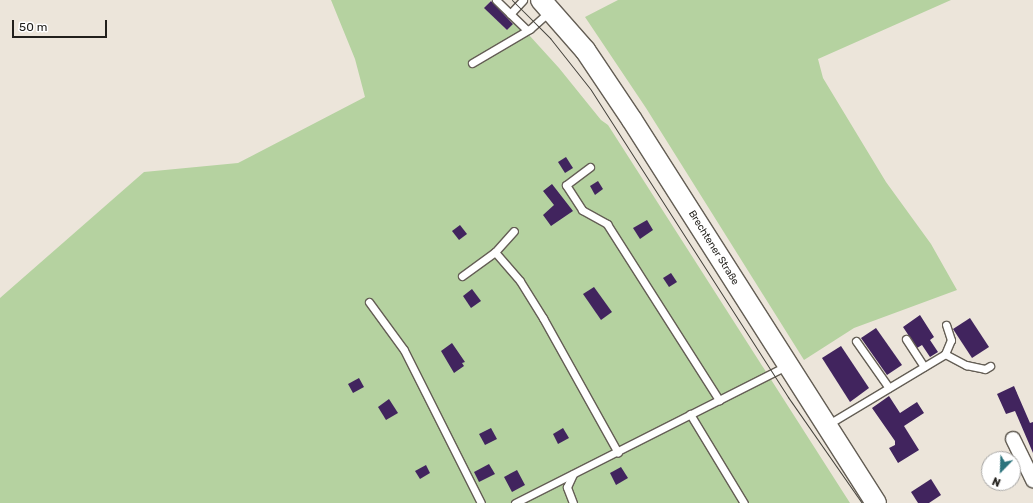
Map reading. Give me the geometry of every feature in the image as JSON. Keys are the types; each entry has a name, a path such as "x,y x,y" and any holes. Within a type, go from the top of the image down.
{"main road":[{"name":"Brechtener Straße","path":"546,5 585,50 632,120 787,366 876,503"}],"street":[{"path":"1013,439 1033,480"}],"lane":[{"path":"496,0 527,30"},
{"path":"510,14 523,0"},
{"path":"472,63 527,30 546,5"},
{"path":"590,167 566,185 582,210 607,224 719,400"},
{"path":"462,276 495,252 514,231"},
{"path":"495,252 520,281 543,318 618,453"},
{"path":"369,302 388,325 404,350 481,503"},
{"path":"826,425 945,354 951,340 946,325"},
{"path":"906,339 924,367"},
{"path":"856,341 889,388"},
{"path":"945,354 966,365 985,369 990,366"},
{"path":"516,503 618,453 690,414 787,366"},
{"path":"690,414 744,503"},
{"path":"573,474 567,487 573,503"}],"green space":[{"path":"331,0 491,0 485,8 507,30 514,22 529,35 559,68 601,120 608,125 850,503 0,503 0,298 144,172 238,163 365,97 355,59"},
{"path":"618,0 951,0 818,59 823,78 886,182 931,244 957,290 854,328 804,360 646,108 585,17"}],"building":[{"path":"491,1 513,24 507,30 484,8"},
{"path":"566,157 573,168 565,173 558,162"},
{"path":"598,181 603,189 595,195 590,186"},
{"path":"552,184 573,211 551,226 543,215 554,205 543,191"},
{"path":"647,220 653,230 640,239 633,228"},
{"path":"460,225 467,234 459,240 452,231"},
{"path":"671,273 677,282 669,287 663,278"},
{"path":"594,287 612,312 601,320 583,294"},
{"path":"472,289 481,301 471,308 463,296"},
{"path":"920,315 934,337 930,340 938,352 930,357 922,345 917,348 903,327"},
{"path":"970,318 989,347 972,358 953,329"},
{"path":"876,328 902,365 887,375 861,338"},
{"path":"452,343 465,362 462,363 464,366 454,373 441,351"},
{"path":"841,346 869,388 850,402 822,358"},
{"path":"359,378 364,387 353,393 348,384"},
{"path":"1014,386 1030,423 1033,422 1033,453 1015,411 1006,414 997,394"},
{"path":"889,396 900,413 917,402 924,413 904,426 919,450 898,463 889,448 895,445 895,441 872,408"},
{"path":"389,399 398,413 386,420 378,407"},
{"path":"491,428 497,439 485,445 479,434"},
{"path":"563,428 569,438 558,444 553,434"},
{"path":"489,464 495,474 479,482 474,472"},
{"path":"426,465 430,473 420,479 415,471"},
{"path":"621,467 628,478 616,485 610,473"},
{"path":"517,470 525,485 512,492 504,477"},
{"path":"931,479 941,495 929,503 918,503 911,492"}],"tram line":[{"path":"512,0 550,38 591,90 788,397 862,503"}]}
